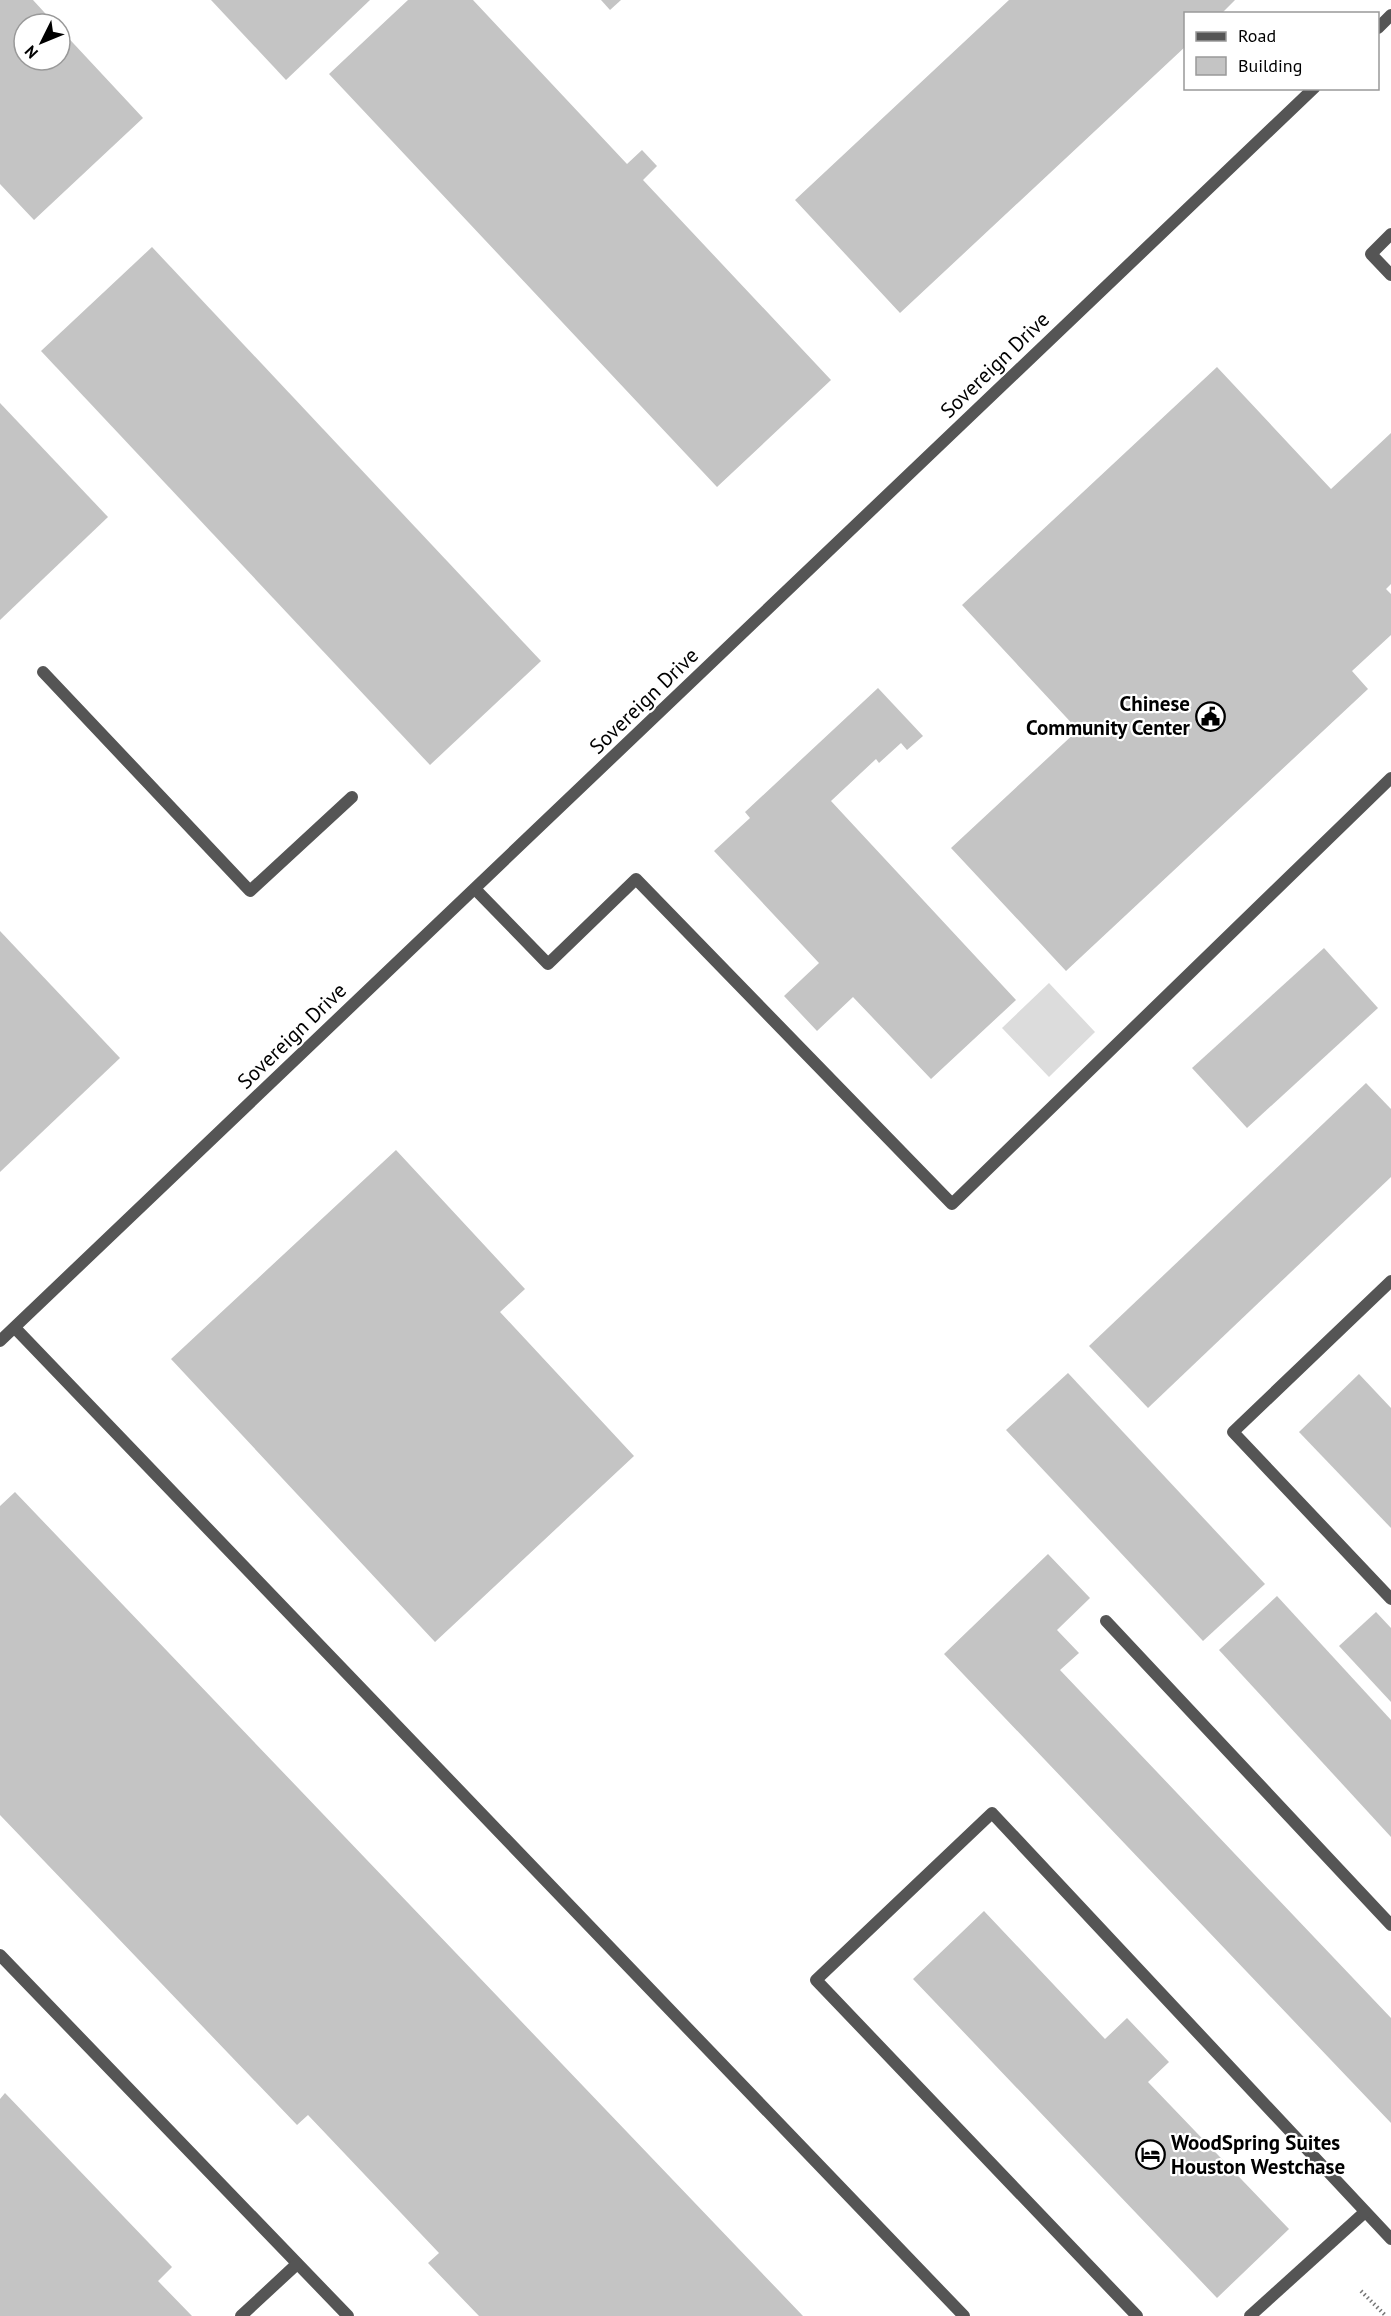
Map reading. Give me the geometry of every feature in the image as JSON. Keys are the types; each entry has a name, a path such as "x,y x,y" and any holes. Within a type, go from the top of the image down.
{"street":[{"path":"1379,26 1391,15"},
{"name":"Sovereign Drive","path":"0,1341 1312,90"},
{"path":"1391,234 1371,254 1391,275"},
{"path":"43,672 250,891 352,797"},
{"path":"475,889 548,964 636,879 952,1204 1391,778"},
{"path":"1391,1281 1233,1432 1391,1599"},
{"path":"15,1328 964,2316"},
{"path":"1106,1621 1391,1925"},
{"path":"1137,2316 816,1980 992,1813 1391,2239"},
{"path":"0,1954 348,2316"},
{"path":"1250,2316 1365,2212"},
{"path":"241,2316 297,2264"}],"path":[{"path":"1361,2291 1386,2316"}],"shaded area":[{"path":"1049,983 1095,1032 1049,1077 1002,1028"}],"building":[{"path":"0,0 33,0 44,12 12,12 12,72 72,72 72,42 143,118 34,220 0,184"},
{"path":"211,0 370,0 286,80"},
{"path":"408,0 473,0 627,164 642,150 657,166 643,180 831,380 717,487 329,74"},
{"path":"601,0 621,0 610,10"},
{"path":"1009,0 1235,0 1223,12 1184,12 1184,48 900,313 795,200"},
{"path":"152,247 541,661 430,765 41,351"},
{"path":"1217,367 1331,489 1391,433 1391,584 1386,589 1391,594 1391,635 1352,671 1368,689 1066,971 951,848 1078,730 962,605"},
{"path":"0,403 108,517 0,620"},
{"path":"878,688 923,736 907,750 901,743 879,763 876,759 831,801 1016,1000 931,1079 853,997 817,1031 784,996 819,963 714,851 750,818 745,812"},
{"path":"0,931 120,1058 0,1172"},
{"path":"1324,948 1378,1008 1247,1128 1192,1068"},
{"path":"1366,1083 1391,1109 1391,1177 1148,1408 1089,1346"},
{"path":"396,1150 525,1289 500,1312 634,1456 435,1642 171,1359"},
{"path":"1068,1373 1265,1584 1203,1641 1006,1430"},
{"path":"1359,1374 1391,1408 1391,1528 1299,1432"},
{"path":"15,1492 803,2316 479,2316 428,2263 439,2253 308,2115 297,2125 0,1815 0,1506"},
{"path":"1048,1554 1090,1598 1057,1630 1079,1653 1060,1670 1391,2018 1391,2123 944,1654"},
{"path":"1277,1596 1391,1720 1391,1837 1219,1650"},
{"path":"1376,1612 1391,1628 1391,1702 1339,1646"},
{"name":"WoodSpring Suites Houston Westchase","path":"984,1911 1105,2039 1127,2018 1169,2062 1148,2082 1289,2229 1217,2298 913,1979"},
{"path":"5,2093 172,2267 158,2281 192,2316 0,2316 0,2099"}],"place":[{"name":"Chinese Community Center","path":"1211,716"},
{"name":"WoodSpring Suites Houston Westchase","path":"1150,2155"}]}
